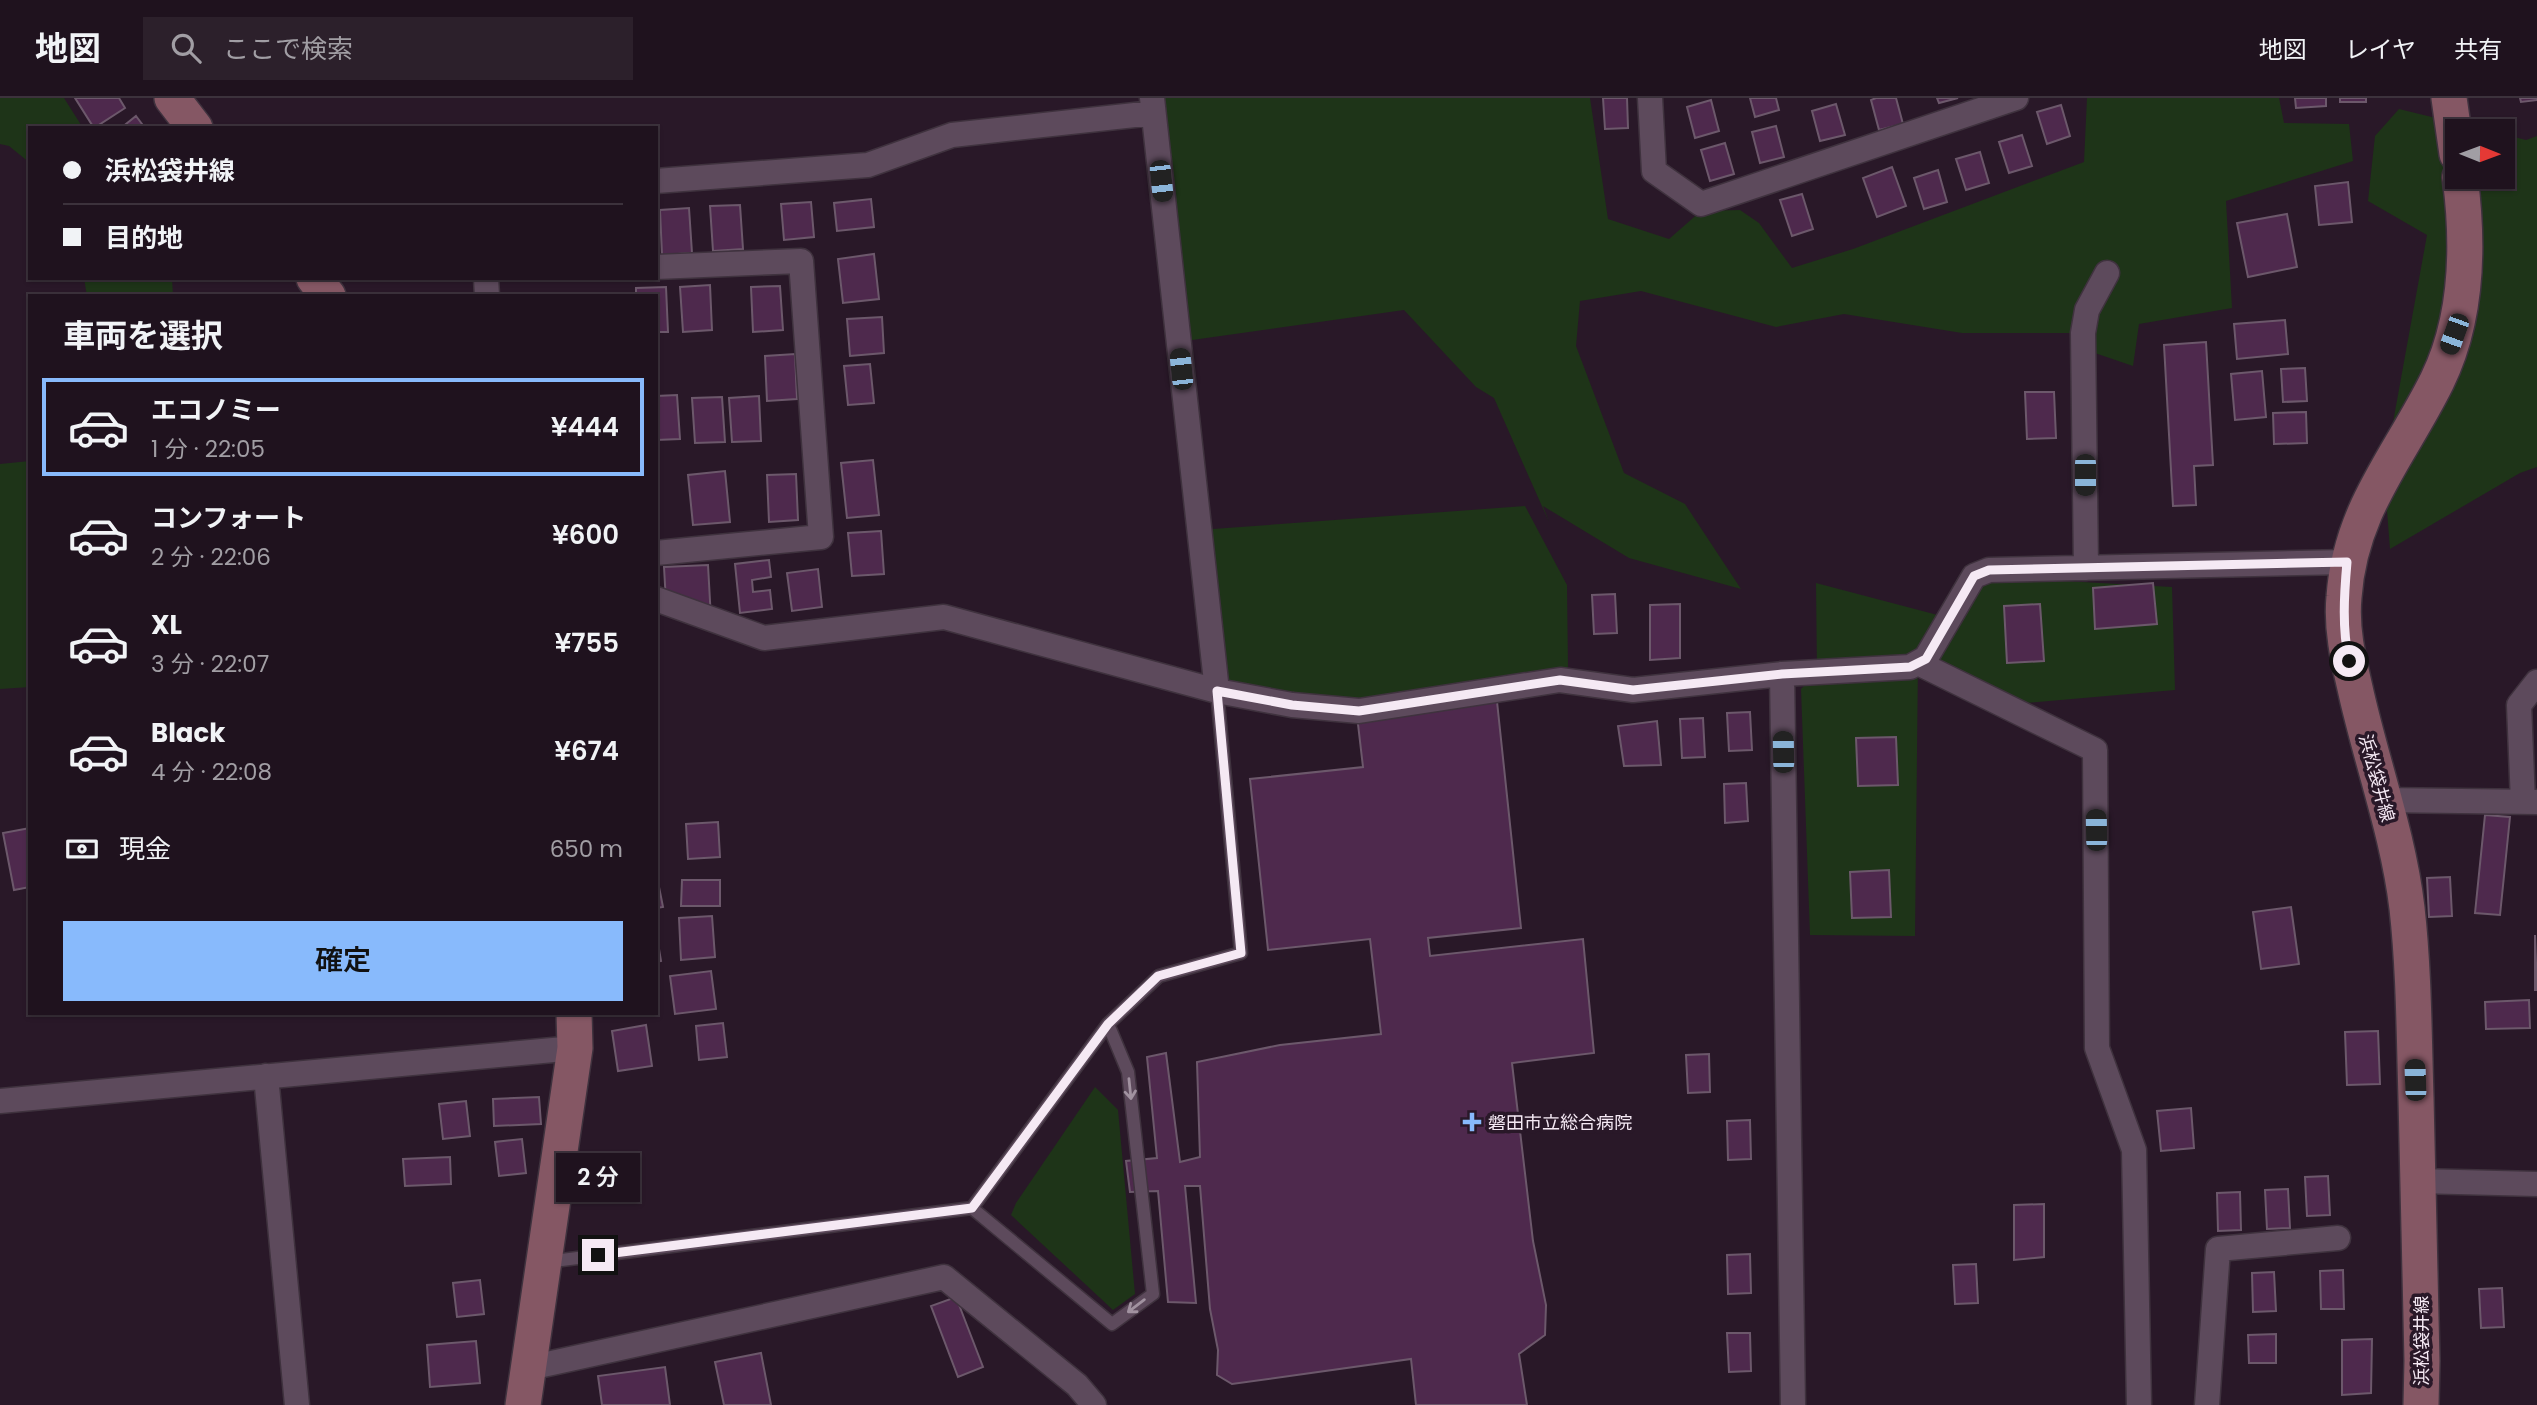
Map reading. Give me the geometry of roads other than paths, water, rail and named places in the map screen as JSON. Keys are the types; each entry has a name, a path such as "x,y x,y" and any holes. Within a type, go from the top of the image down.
{"main road":[{"path":"172,98 193,126"},
{"path":"2449,98 2452,119"},
{"name":"浜松袋井線","path":"2421,1405 2413,997 2406,906 2395,844 2363,725 2344,640 2343,601 2347,562 2360,520 2384,472 2438,379 2454,334 2464,288 2465,243 2461,189"},
{"path":"316,280 326,294"},
{"path":"523,1405 575,1048 575,1015"}],"street":[{"path":"1656,100 1654,171 1701,204 2016,98"},
{"path":"658,181 868,164 952,135 1153,105 1217,691"},
{"path":"658,267 801,261 821,537 658,553"},
{"path":"2086,568 2083,333 2087,310 2107,273"},
{"path":"658,600 764,638 944,617 1217,691 1292,705 1359,711 1560,680 1633,690 1782,674 1910,667 1926,659 1974,576 1989,570 2347,562"},
{"path":"1918,663 2095,750 2097,1048 2134,1150 2139,1405"},
{"path":"1782,674 1793,1405"},
{"path":"2383,800 2530,802 2519,705 2537,682"},
{"path":"0,1101 575,1048"},
{"path":"265,1076 297,1405"},
{"path":"2418,1181 2537,1184"},
{"path":"2207,1405 2218,1249 2338,1238"},
{"path":"529,1368 944,1276 1077,1385 1094,1405"}],"lane":[{"path":"545,1262 972,1208 1108,1024 1158,976 1241,953 1217,691"},
{"path":"972,1208 1112,1324 1153,1294 1128,1072 1108,1024"}],"place":[{"name":"磐田市立総合病院","path":"1472,1122"}]}
